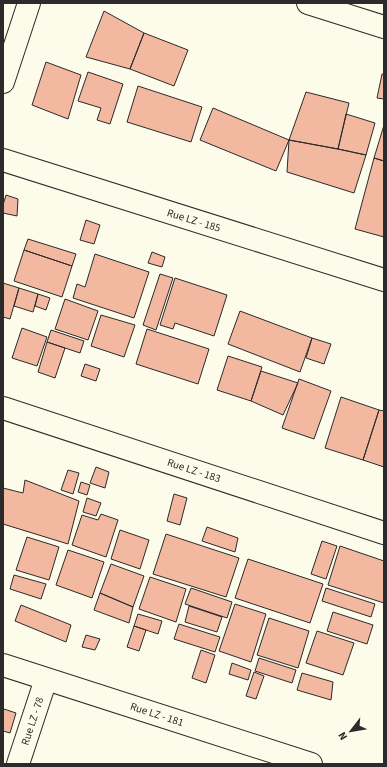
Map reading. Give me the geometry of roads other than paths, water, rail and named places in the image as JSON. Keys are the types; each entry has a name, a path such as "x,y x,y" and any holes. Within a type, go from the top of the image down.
{"street":[{"path":"3,82 29,3"},
{"path":"308,3 384,27"},
{"name":"Rue LZ - 185","path":"3,160 384,280"},
{"name":"Rue LZ - 183","path":"3,408 384,533"},
{"name":"Rue LZ - 181","path":"3,665 311,764"},
{"name":"Rue LZ - 78","path":"18,764 46,679"}]}
